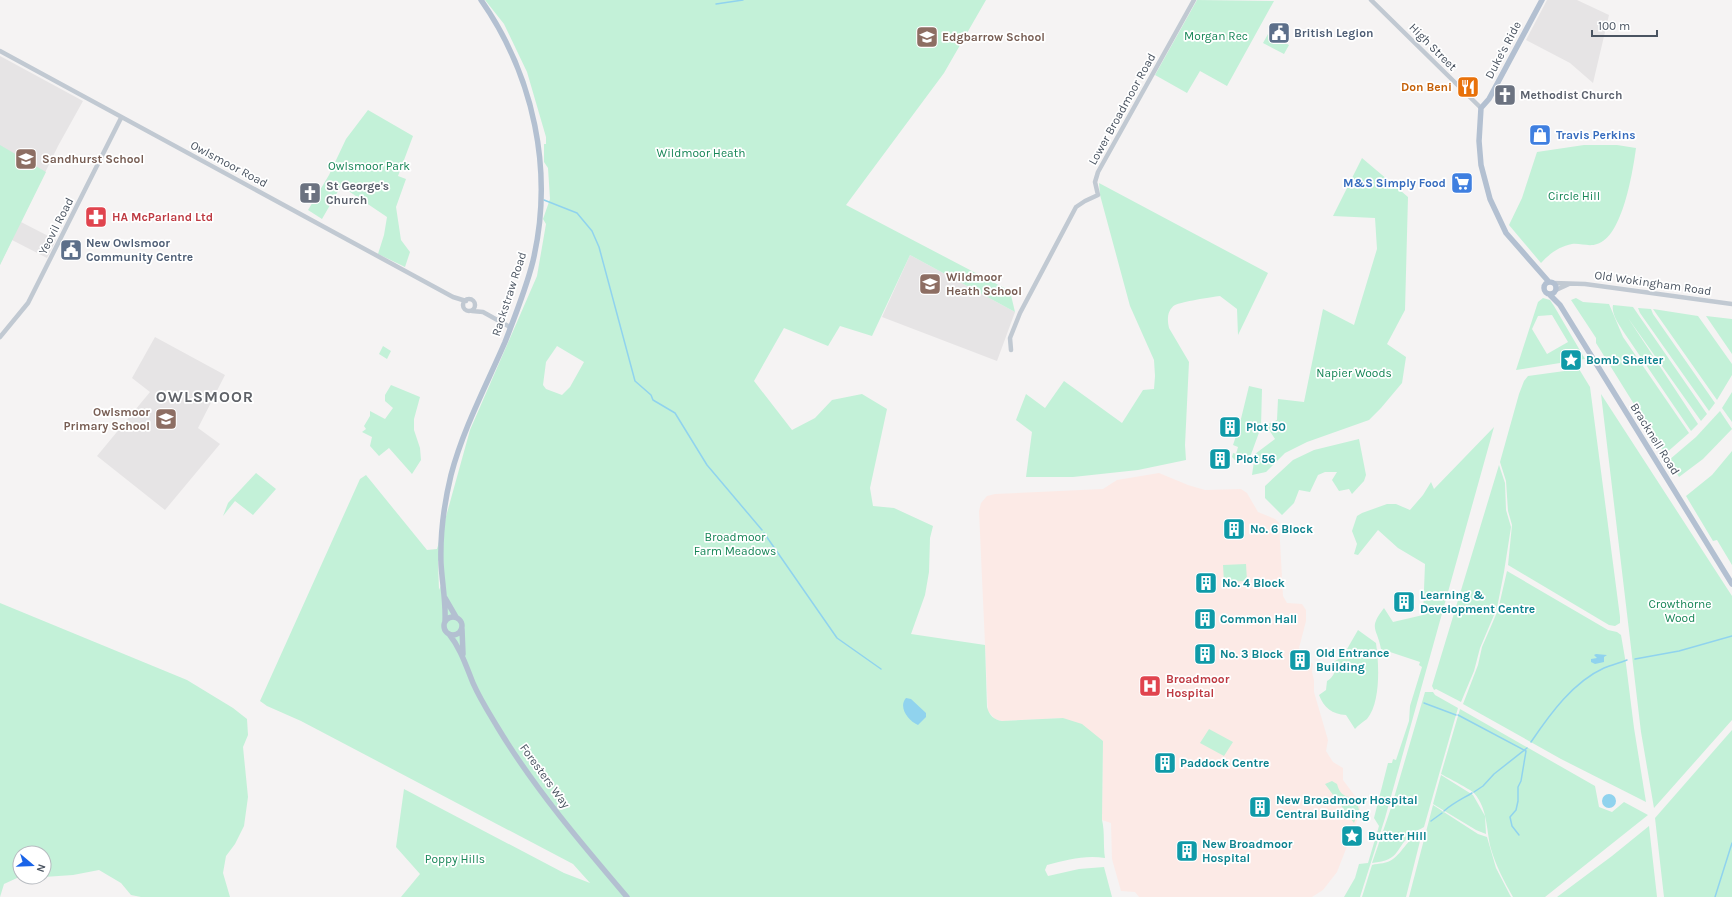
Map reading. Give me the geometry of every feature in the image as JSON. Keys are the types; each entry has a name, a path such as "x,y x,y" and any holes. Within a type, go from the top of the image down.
{"main road":[{"name":"Rackstraw Road","path":"445,621 441,555 442,526 449,484 462,444 510,327 528,277 534,254 541,202 541,169 535,124 523,80 502,34 481,0"},
{"name":"Duke's Ride","path":"1481,108 1489,99 1542,0"},
{"path":"1481,108 1480,152 1484,177 1490,199 1506,233 1549,283 1556,286 1554,292 1545,291 1549,283"},
{"name":"Bracknell Road","path":"1554,292 1560,305 1732,584"},
{"name":"Rackstraw Road","path":"444,596 456,617"},
{"path":"449,617 456,617 461,621 462,627 457,634 449,634 444,629 445,621 449,617"},
{"name":"Foresters Way","path":"462,627 463,655"},
{"name":"Foresters Way","path":"449,634 463,655 474,684 487,710 519,762 565,822 627,897"}],"street":[{"name":"Lower Broadmoor Road","path":"1011,350 1010,338 1032,287 1076,207 1085,201 1098,196 1095,182 1098,172 1194,0"},
{"name":"High Street","path":"1371,0 1481,108"},
{"name":"Owlsmoor Road","path":"0,51 121,118 448,294 466,301"},
{"name":"Yeovil Road","path":"0,337 28,303 121,118"},
{"name":"Old Wokingham Road","path":"1549,283 1571,283 1732,304"},
{"path":"1554,292 1571,283"},
{"name":"Owlsmoor Road","path":"448,294 464,307"},
{"path":"483,312 468,311 464,307 466,301 470,299 483,312 510,327"},
{"path":"472,311 475,308 474,302"}],"shaded area":[{"path":"1547,0 1577,0 1609,15 1593,83 1570,63 1526,40"},
{"name":"Sandhurst School","path":"0,56 83,101 58,146 21,222 56,240 47,258 12,240 0,265"},
{"name":"Wildmoor Heath School","path":"910,255 1015,312 997,361 882,317"},
{"name":"Owlsmoor Primary School","path":"155,337 225,375 198,428 220,444 165,510 97,456 150,392 132,378"},
{"name":"Broadmoor Hospital","path":"1159,473 1188,485 1205,490 1241,489 1247,493 1258,512 1275,519 1279,523 1283,596 1287,603 1302,604 1306,610 1306,621 1299,648 1302,654 1313,664 1312,672 1314,692 1328,740 1326,751 1333,762 1343,768 1343,780 1358,800 1360,806 1360,813 1337,872 1323,890 1312,897 1139,897 1135,892 1121,891 1112,859 1111,823 1102,820 1103,741 1063,718 1002,721 995,719 988,711 979,511 981,503 987,496 995,494 1103,489 1117,480"}],"green space":[{"path":"485,0 986,0 944,73 846,205 1010,291 1015,312 910,255 872,336 840,326 828,346 784,328 754,381 792,430 815,418 832,400 862,394 887,409 870,488 873,506 894,508 933,526 930,538 929,572 925,595 911,634 985,645 987,707 994,718 1002,721 1063,718 1082,724 1103,741 1102,820 1105,858 1090,857 1069,860 1047,865 1045,870 1048,876 1079,869 1104,867 1112,897 401,897 420,874 396,847 404,789 564,873 590,883 573,864 301,721 267,706 260,701 360,479 366,475 427,550 437,549 470,430 537,276 546,224 543,219 550,199 548,168 544,162 544,144 546,144 546,137 527,72 504,24","holes":["557,346 584,362 570,387 562,395 546,389 543,385 546,362","443,558 444,578 439,590 438,561"]},
{"name":"Morgan Rec","path":"1197,0 1274,1 1227,86 1200,71 1187,93 1155,75"},
{"path":"1268,34 1289,45 1284,54 1263,43"},
{"name":"Owlsmoor Park","path":"368,110 413,136 398,176 406,179 396,207 401,240 410,252 405,267 378,254 384,235 387,217 341,186 322,219 308,210 329,175 346,139"},
{"path":"0,145 46,172 0,265"},
{"name":"Circle Hill","path":"1584,145 1617,145 1636,148 1629,186 1620,216 1614,229 1606,239 1594,245 1572,244 1563,247 1551,254 1541,263 1509,225 1522,198 1537,152"},
{"name":"Napier Woods","path":"1362,158 1408,197 1405,310 1387,344 1406,357 1402,383 1369,420 1307,442 1285,453 1266,472 1252,475 1255,454 1275,439 1266,425 1277,420 1278,399 1304,402 1323,309 1354,325 1377,249 1375,218 1333,216"},
{"path":"1099,183 1268,273 1238,335 1237,309 1220,296 1178,304 1172,307 1169,312 1169,328 1189,362 1185,445 1186,460 1138,470 1073,477 1026,477 1032,432 1016,420 1026,394 1045,408 1064,381 1122,423 1143,390 1154,389 1154,360 1130,306 1100,195"},
{"path":"1543,298 1550,300 1585,359 1516,370 1538,302","holes":["1552,315 1568,342 1547,354 1532,329 1538,316"]},
{"path":"1576,298 1583,302 1609,304 1623,337 1689,433 1665,454 1596,343 1596,338 1571,300"},
{"path":"1613,305 1633,307 1707,414 1701,421 1628,318 1698,424 1691,431 1621,327 1613,312"},
{"path":"1638,308 1651,309 1715,403 1709,411 1640,313"},
{"path":"1653,309 1698,316 1732,364 1732,375 1717,400"},
{"path":"1706,316 1732,319 1732,354"},
{"path":"383,346 391,351 387,359 379,354"},
{"name":"Crowthorne Wood","path":"1579,369 1590,387 1620,617 1620,623 1615,626 1609,625 1508,565 1512,525 1508,511 1506,481 1500,462 1519,394 1524,381 1528,376"},
{"path":"391,385 420,397 414,419 414,430 420,448 421,460 412,474 389,448 379,456 370,446 372,437 362,432 366,429 364,426 370,416 370,411 385,419 393,408 385,401 385,395"},
{"path":"1249,386 1262,389 1261,427 1249,460 1235,460 1232,457 1233,453 1236,454 1238,447 1233,445 1236,436 1240,437 1241,433 1238,431"},
{"path":"1732,392 1732,422 1722,408"},
{"name":"Crowthorne Wood","path":"1601,394 1732,596 1732,720 1654,808 1641,732"},
{"path":"1720,411 1732,429 1703,459 1679,477 1669,460 1696,437"},
{"path":"1494,427 1385,818 1360,897 1344,897 1355,878 1359,864 1368,863 1379,826 1374,818 1388,763 1392,763 1393,759 1396,760 1409,721 1410,706 1422,667 1419,665 1420,662 1381,649 1375,624 1384,608 1393,622 1423,615 1425,564 1398,548 1378,530 1358,555 1354,554 1357,544 1352,531 1357,516 1362,513 1387,504 1396,504 1410,510 1423,495 1431,482 1434,489"},
{"path":"1359,439 1366,475 1364,481 1352,494 1349,489 1339,491 1332,480 1337,472 1325,472 1318,475 1310,492 1299,490 1294,503 1282,515 1265,498 1265,486 1293,460 1314,450"},
{"path":"1732,451 1732,565 1717,540 1713,541 1686,496 1712,475"},
{"path":"1499,465 1505,483 1506,510 1511,527 1504,572 1497,608 1480,648 1474,671 1461,702 1436,689 1434,690 1432,686"},
{"path":"256,473 276,489 253,515 235,501 223,516 228,503"},
{"path":"1246,564 1247,581 1224,582 1223,565"},
{"name":"Crowthorne Wood","path":"1507,571 1608,630 1617,632 1621,635 1646,802 1561,759 1463,704 1478,665 1482,647 1498,610"},
{"path":"0,603 187,680 233,708 247,719 248,735 243,747 248,797 244,826 235,844 226,856 223,873 230,897 141,897 131,895 121,883 99,870 73,875 52,876 52,845 12,845 12,880 4,884 0,897"},
{"path":"1358,630 1376,643 1378,682 1372,712 1367,719 1355,729 1346,715 1329,710 1319,695 1326,690 1327,681 1334,673 1334,666 1332,663 1343,656"},
{"path":"1425,692 1433,692 1435,695 1458,708 1424,827 1414,832 1407,838 1393,856 1382,861 1372,863 1391,808"},
{"path":"1460,709 1595,786 1599,807 1612,812 1624,802 1648,815 1545,897 1513,897 1500,873 1493,855 1489,842 1484,812 1479,799 1472,791 1441,774"},
{"path":"1209,729 1233,742 1224,756 1200,743"},
{"path":"1732,730 1732,897 1664,897 1655,818"},
{"path":"1441,775 1473,795 1485,816 1486,834 1476,830 1433,804"},
{"path":"1332,781 1337,784 1343,794 1357,802 1359,810 1354,823 1325,784"},
{"path":"1433,805 1478,834 1487,837 1496,868 1511,897 1409,897"},
{"path":"1649,826 1657,897 1557,897 1612,856"},
{"path":"1422,833 1406,897 1362,897 1372,865 1391,861 1413,838"}],"water":[{"path":"1594,655 1607,655 1604,657 1604,662 1595,664 1591,662 1591,659 1597,658"},
{"path":"906,698 911,699 926,713 926,717 918,725 914,723 905,713 903,705"},
{"path":"1606,794 1612,794 1616,798 1616,804 1612,808 1606,808 1602,804 1602,798"}],"waterway":[{"path":"716,4 743,0"},
{"path":"544,200 577,213 592,231 599,247 635,381 651,395 653,400 675,413 707,465 762,530"},
{"path":"764,533 837,638 881,669"},
{"path":"1635,659 1679,651 1732,636"},
{"path":"1531,742 1554,710 1572,690 1593,674 1604,668 1627,660"},
{"path":"1424,703 1456,715"},
{"path":"1458,715 1526,751 1521,781 1518,787 1518,801 1516,810 1510,817 1512,826 1519,835"},
{"path":"1474,792 1527,748"},
{"path":"1444,811 1454,803 1472,793"},
{"path":"1431,821 1442,813"},
{"path":"1715,897 1732,843"}],"place":[{"name":"British Legion","path":"1279,33"},
{"name":"Edgbarrow School","path":"927,37"},
{"name":"Don Beni","path":"1468,87"},
{"name":"Methodist Church","path":"1505,95"},
{"name":"Travis Perkins","path":"1540,135"},
{"name":"Sandhurst School","path":"26,159"},
{"name":"M&S Simply Food","path":"1462,183"},
{"name":"St George's Church","path":"310,193"},
{"name":"HA McParland Ltd","path":"96,217"},
{"name":"New Owlsmoor Community Centre","path":"71,250"},
{"name":"Wildmoor Heath School","path":"930,284"},
{"name":"Bomb Shelter","path":"1571,360"},
{"name":"Owlsmoor Primary School","path":"166,419"},
{"name":"Plot 50","path":"1230,427"},
{"name":"Plot 56","path":"1220,459"},
{"name":"No. 6 Block","path":"1234,529"},
{"name":"No. 4 Block","path":"1206,583"},
{"name":"Learning & Development Centre","path":"1404,602"},
{"name":"Common Hall","path":"1205,619"},
{"name":"No. 3 Block","path":"1205,654"},
{"name":"Old Entrance Building","path":"1300,660"},
{"name":"Broadmoor Hospital","path":"1150,686"},
{"name":"Paddock Centre","path":"1165,763"},
{"name":"New Broadmoor Hospital Central Building","path":"1260,807"},
{"name":"Butter Hill","path":"1352,836"},
{"name":"New Broadmoor Hospital","path":"1187,851"}],"district":[{"name":"OWLSMOOR","path":"205,396"}],"park label":[{"name":"Wildmoor Heath","path":"701,153"},
{"name":"Broadmoor Farm Meadows","path":"735,544"},
{"name":"Poppy Hills","path":"455,859"}]}
